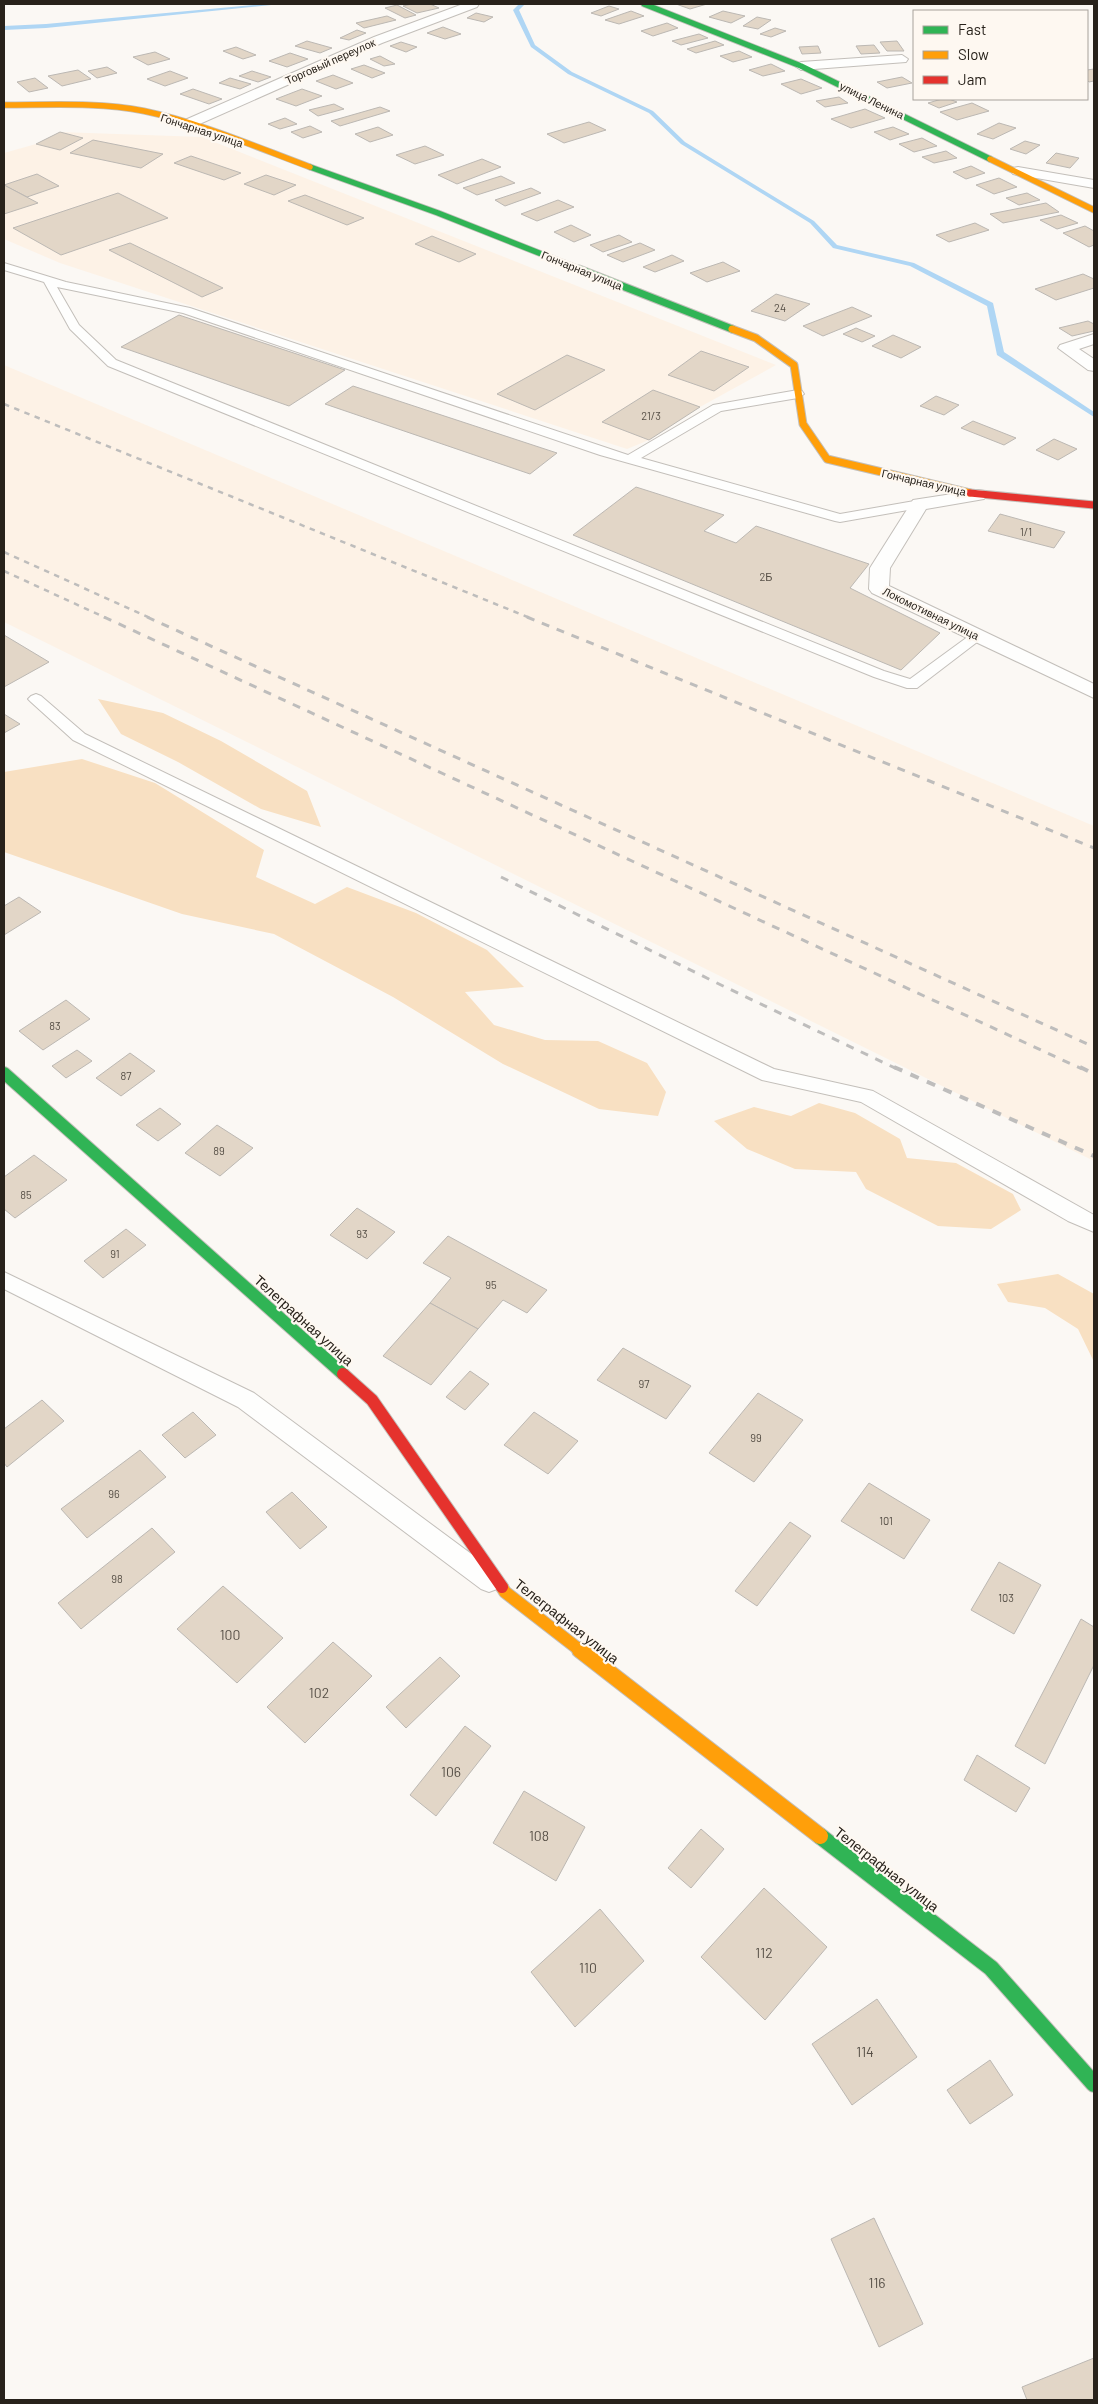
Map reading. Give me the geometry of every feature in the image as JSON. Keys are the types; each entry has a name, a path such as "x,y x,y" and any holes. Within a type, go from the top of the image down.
{"street":[{"name":"Торговый переулок","path":"190,123 378,40 473,4"},
{"name":"улица Ленина","path":"644,4 801,66 1094,210"},
{"path":"801,66 908,59"},
{"path":"852,90 850,81 854,73 866,67 908,59"},
{"name":"Гончарная улица","path":"4,106 30,104 90,105 142,111 190,123 438,213 756,338 794,366 803,424 828,459 978,495 1094,505"},
{"path":"1018,171 1094,184"},
{"path":"1094,339 1066,348 1094,366"},
{"path":"920,504 978,495"},
{"name":"Локомотивная улица","path":"920,504 880,568 879,589 1094,692"},
{"name":"Телеграфная улица","path":"4,1073 372,1400 505,1592 990,1968 1094,2084"}],"lane":[{"path":"4,266 48,280 186,310 630,459 840,518 920,504"},
{"path":"48,280 74,327 112,363 879,674 912,684 978,636"},
{"path":"630,459 717,408 798,394"},
{"path":"36,699 78,737 769,1075 866,1096 1094,1224"},
{"path":"4,1280 246,1400 505,1592"}],"shaded area":[{"path":"60,132 202,137 776,365 700,407 649,440 627,449 60,263 4,239 4,153 36,144"},
{"path":"4,365 1094,826 1094,1161 4,622"},
{"path":"98,699 163,713 221,741 307,791 321,827 261,809 178,762 121,734"},
{"path":"82,759 155,783 264,850 256,877 315,904 347,887 416,913 487,950 524,987 465,992 494,1025 545,1040 598,1041 647,1063 666,1092 658,1116 599,1109 503,1064 393,997 274,934 182,914 4,852 4,772"},
{"path":"819,1103 855,1113 900,1139 907,1158 956,1163 1013,1194 1021,1210 991,1229 938,1226 866,1189 856,1172 795,1169 747,1149 714,1121 754,1107 791,1116"},
{"path":"1058,1274 1094,1294 1094,1362 1078,1329 1045,1308 1008,1302 997,1284"}],"building":[{"path":"430,4 439,8 417,13 403,6"},
{"path":"676,4 707,4 690,9"},
{"path":"397,5 416,15 405,18 385,8"},
{"path":"609,6 619,9 601,16 591,13"},
{"path":"631,11 644,16 619,24 605,20"},
{"path":"723,11 745,16 731,23 709,17"},
{"path":"476,13 493,17 484,22 467,18"},
{"path":"387,16 396,20 364,28 356,23"},
{"path":"757,17 771,20 758,29 743,26"},
{"path":"667,23 678,28 653,36 641,31"},
{"path":"443,27 461,34 445,39 427,33"},
{"path":"775,28 786,31 771,37 760,34"},
{"path":"357,30 366,33 349,40 340,38"},
{"path":"699,34 708,38 681,45 672,41"},
{"path":"307,41 332,48 320,53 295,46"},
{"path":"715,41 724,45 696,53 687,49"},
{"path":"897,41 904,51 887,51 880,42"},
{"path":"401,42 417,47 406,52 390,46"},
{"path":"874,45 880,53 861,54 856,46"},
{"path":"818,46 821,53 802,54 799,47"},
{"path":"236,47 256,55 243,59 223,51"},
{"path":"739,51 752,57 733,62 720,56"},
{"path":"155,52 170,59 148,65 133,57"},
{"path":"290,53 308,59 287,67 269,61"},
{"path":"380,56 395,64 384,66 370,59"},
{"path":"771,64 785,71 763,76 749,70"},
{"path":"364,65 385,73 372,78 351,69"},
{"path":"107,67 117,73 97,78 88,71"},
{"path":"1094,69 1094,81 1088,81 1088,70"},
{"path":"78,70 91,79 62,86 48,76"},
{"path":"170,71 188,78 165,86 147,79"},
{"path":"252,71 271,77 258,82 239,76"},
{"path":"333,75 353,83 336,89 316,81"},
{"path":"902,77 912,83 887,88 877,82"},
{"path":"35,78 48,88 29,92 17,82"},
{"path":"230,78 251,84 240,89 219,83"},
{"path":"801,79 822,88 801,94 781,84"},
{"path":"193,89 222,99 209,104 180,94"},
{"path":"302,89 322,96 296,106 276,99"},
{"path":"839,97 848,103 825,107 816,101"},
{"path":"938,100 957,102 939,108 928,103"},
{"path":"972,103 989,111 957,120 940,112"},
{"path":"334,104 344,109 318,116 309,110"},
{"path":"380,107 390,111 340,126 331,121"},
{"path":"865,109 885,118 851,128 831,119"},
{"path":"285,118 297,124 280,129 268,124"},
{"path":"589,122 606,130 564,143 547,134"},
{"path":"999,123 1016,128 993,139 977,134"},
{"path":"310,126 322,132 303,138 291,132"},
{"path":"378,127 393,135 370,142 355,134"},
{"path":"893,127 909,134 890,140 874,132"},
{"path":"60,132 83,138 60,150 36,144"},
{"path":"922,138 937,146 914,152 899,144"},
{"path":"93,140 163,154 141,168 70,153"},
{"path":"1025,141 1040,145 1026,154 1010,149"},
{"path":"425,146 444,155 415,164 396,155"},
{"path":"946,151 957,158 934,163 922,157"},
{"path":"1056,153 1079,158 1070,168 1046,163"},
{"path":"191,156 241,173 224,180 174,163"},
{"path":"482,159 501,167 457,184 438,175"},
{"path":"971,166 985,173 966,179 953,172"},
{"path":"37,174 59,186 27,197 4,185"},
{"path":"266,175 296,185 274,195 244,184"},
{"path":"501,176 515,183 477,195 463,188"},
{"path":"999,178 1017,187 994,194 976,185"},
{"path":"4,185 38,203 4,214"},
{"path":"531,188 541,193 505,206 495,200"},
{"path":"118,193 168,218 61,255 13,228"},
{"path":"1027,193 1040,200 1019,205 1006,198"},
{"path":"305,195 364,218 347,225 288,201"},
{"path":"558,200 574,207 537,221 521,214"},
{"path":"1046,203 1059,212 1003,223 990,214"},
{"path":"1061,215 1078,223 1057,229 1040,220"},
{"path":"975,223 989,230 949,242 936,235"},
{"path":"571,225 591,235 574,242 554,232"},
{"path":"1085,226 1094,231 1094,245 1089,247 1063,233"},
{"path":"619,235 632,242 603,252 590,245"},
{"path":"432,236 476,254 459,262 415,244"},
{"path":"130,243 223,288 202,297 109,250"},
{"path":"640,243 655,250 623,262 607,255"},
{"path":"672,255 684,261 655,272 643,267"},
{"path":"723,262 740,271 707,282 690,273"},
{"path":"1083,274 1094,279 1094,288 1056,300 1035,289"},
{"path":"776,294 810,304 785,321 751,311"},
{"path":"852,307 872,316 823,336 803,326"},
{"path":"179,315 345,370 289,406 121,347"},
{"path":"1088,321 1094,324 1094,331 1072,336 1059,328"},
{"path":"856,328 875,336 862,342 843,334"},
{"path":"893,335 921,347 901,358 872,346"},
{"path":"701,351 749,367 714,391 668,375"},
{"path":"567,355 605,370 535,410 497,394"},
{"path":"353,386 557,453 530,474 325,404"},
{"path":"653,390 700,407 649,440 602,422"},
{"path":"936,396 959,405 944,415 920,406"},
{"path":"973,421 1016,438 1004,445 961,428"},
{"path":"1054,439 1077,449 1058,460 1036,450"},
{"path":"636,487 724,515 704,531 736,543 756,526 869,564 850,588 940,633 901,670 573,535"},
{"path":"1000,514 1065,532 1054,548 988,531"},
{"path":"4,635 49,662 4,687"},
{"path":"4,714 20,724 4,733"},
{"path":"19,897 41,912 4,935 4,906"},
{"path":"66,1000 90,1019 43,1050 19,1031"},
{"path":"77,1050 92,1061 66,1078 52,1066"},
{"path":"130,1053 155,1071 121,1096 96,1078"},
{"path":"160,1108 181,1124 158,1141 136,1125"},
{"path":"217,1125 253,1148 220,1176 185,1153"},
{"path":"34,1155 67,1180 15,1218 4,1209 4,1177"},
{"path":"357,1208 395,1232 367,1259 330,1235"},
{"path":"126,1229 146,1245 103,1278 84,1261"},
{"path":"448,1236 547,1290 527,1313 503,1300 478,1329 430,1303 451,1278 423,1263"},
{"path":"430,1303 478,1329 431,1385 383,1356"},
{"path":"623,1348 691,1386 666,1419 597,1380"},
{"path":"470,1371 489,1384 465,1410 446,1397"},
{"path":"758,1393 803,1420 754,1482 709,1453"},
{"path":"42,1400 64,1421 7,1467 4,1463 4,1429"},
{"path":"193,1412 216,1435 185,1458 162,1435"},
{"path":"534,1412 578,1441 548,1474 504,1445"},
{"path":"140,1450 166,1477 87,1538 61,1509"},
{"path":"869,1483 930,1520 904,1559 841,1521"},
{"path":"292,1492 327,1527 300,1549 266,1512"},
{"path":"790,1522 811,1536 757,1606 735,1591"},
{"path":"152,1528 175,1552 81,1629 58,1603"},
{"path":"999,1562 1041,1585 1014,1634 971,1610"},
{"path":"223,1586 283,1638 237,1683 177,1629"},
{"path":"1081,1619 1094,1627 1094,1665 1045,1764 1015,1746"},
{"path":"333,1642 372,1676 305,1743 267,1707"},
{"path":"440,1657 460,1676 406,1728 386,1707"},
{"path":"465,1726 491,1746 436,1816 410,1795"},
{"path":"977,1755 1030,1788 1016,1812 964,1780"},
{"path":"524,1791 585,1827 556,1881 493,1843"},
{"path":"701,1829 724,1849 691,1888 668,1868"},
{"path":"764,1888 827,1947 765,2020 701,1957"},
{"path":"600,1909 644,1961 575,2027 531,1972"},
{"path":"877,1999 917,2057 852,2105 812,2044"},
{"path":"990,2060 1013,2095 970,2124 947,2090"},
{"path":"874,2218 923,2324 879,2347 831,2239"},
{"path":"1094,2358 1094,2400 1027,2400 1022,2387"}],"waterway":[{"path":"4,28 46,26 278,4"},
{"path":"522,4 516,10 533,46 570,73 651,112 683,143 812,222 835,247 912,264 990,305 1000,353 1094,415"}],"railway":[{"path":"4,404 530,618"},
{"path":"4,552 150,618"},
{"path":"4,571 106,618"},
{"path":"104,617 1082,1069"},
{"path":"147,617 1094,1047"},
{"path":"527,617 1094,848"},
{"path":"501,877 897,1069"},
{"path":"894,1067 1094,1156"},
{"path":"1080,1067 1094,1074"}],"traffic: fast":[{"path":"644,4 801,66 990,159"},
{"path":"310,167 438,213 732,329"},
{"path":"4,1073 343,1374"},
{"path":"820,1836 991,1968 1094,2084"}],"traffic: slow":[{"path":"4,105 92,105 144,111 207,129 310,167"},
{"path":"990,159 1094,210"},
{"path":"732,329 756,338 794,365 803,424 827,459 970,493"},
{"path":"502,1587 505,1592 820,1836"}],"traffic: jam":[{"path":"970,493 1094,505"},
{"path":"343,1374 372,1400 502,1587"}]}
